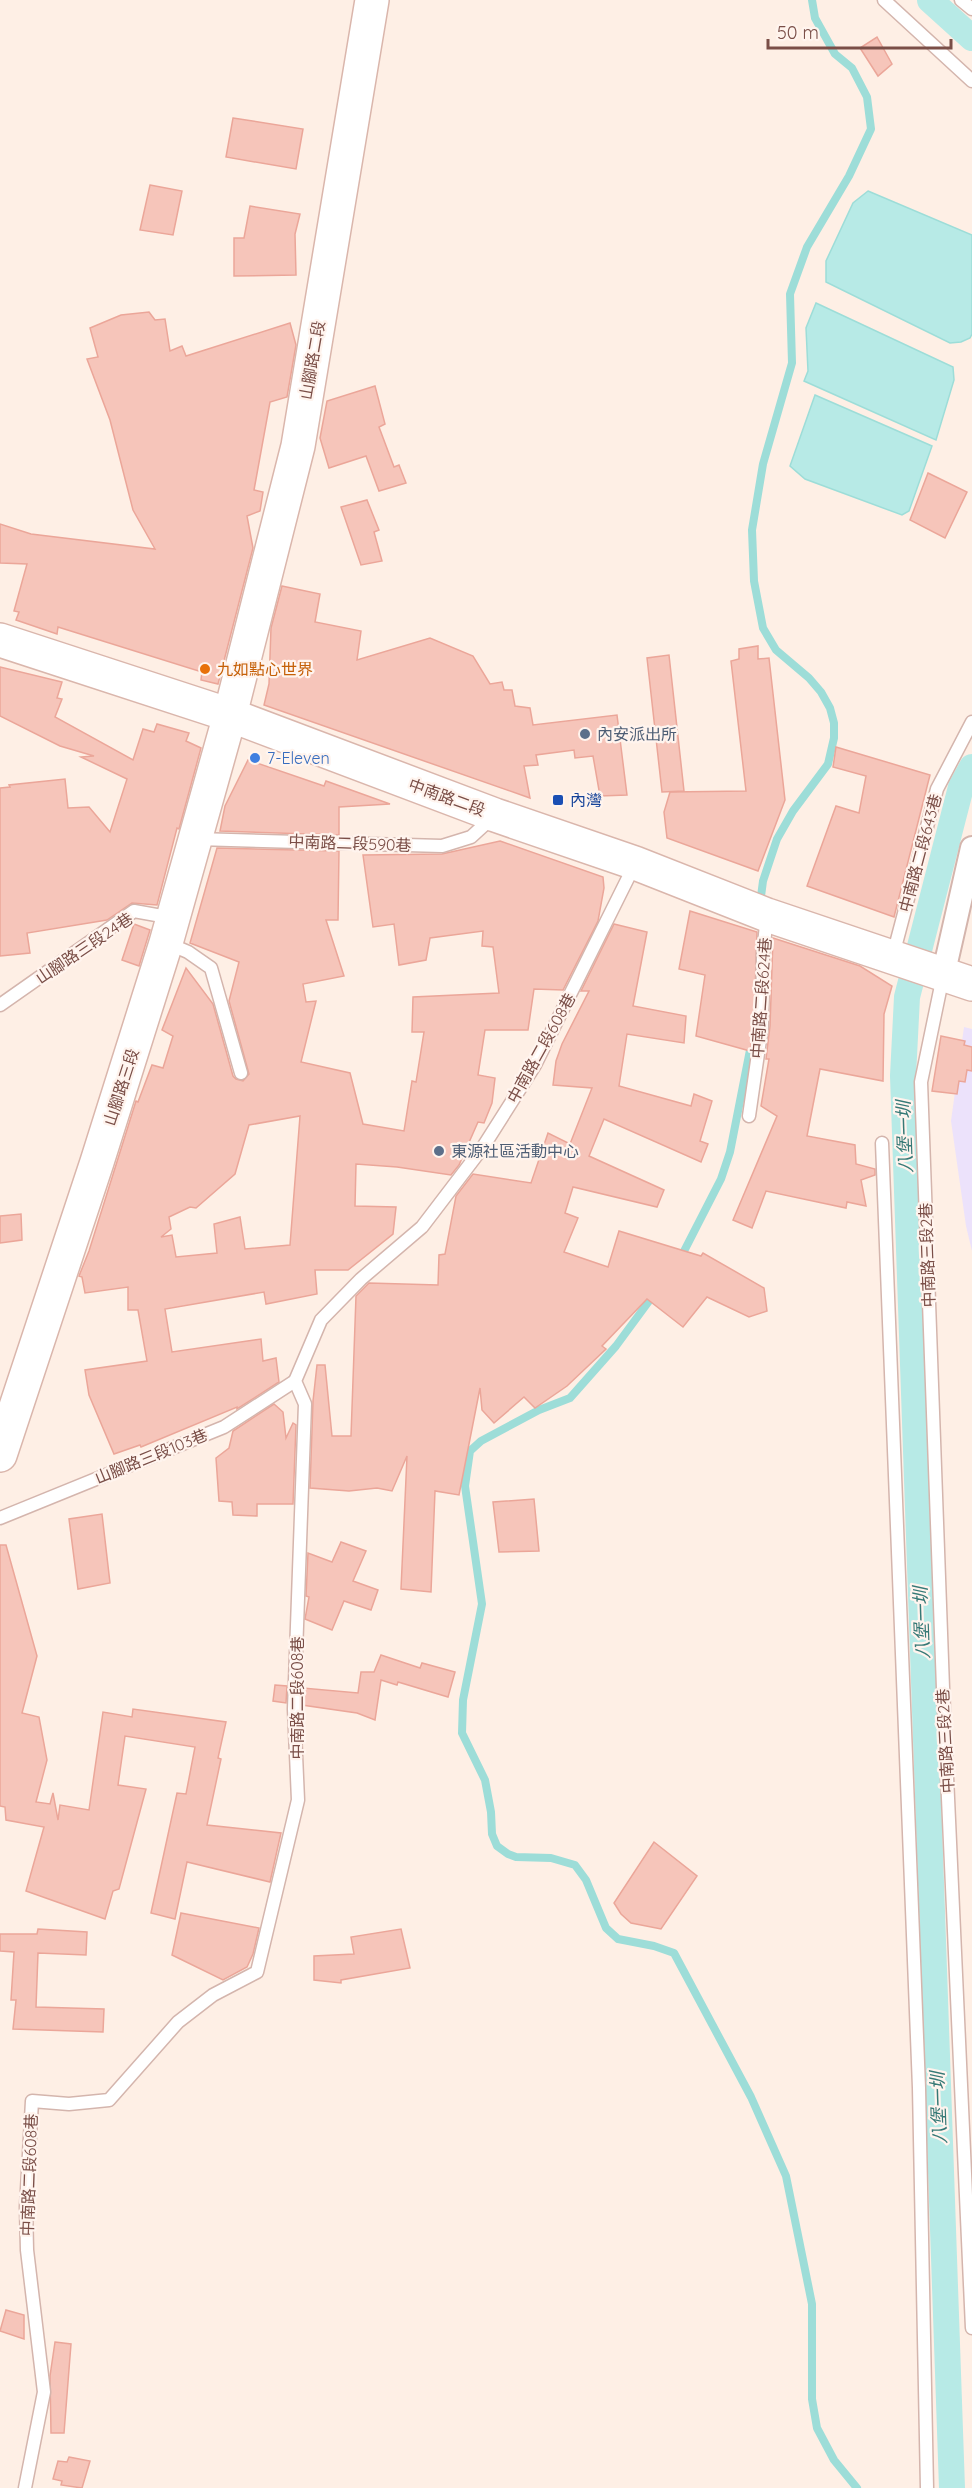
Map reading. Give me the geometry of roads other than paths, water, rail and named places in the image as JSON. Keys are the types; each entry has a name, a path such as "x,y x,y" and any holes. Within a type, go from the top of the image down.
{"main road":[{"name":"山腳路二段","path":"230,715 298,446 372,0"},
{"name":"中南路二段","path":"0,640 230,715 495,815 635,863 767,915 958,980"},
{"name":"山腳路三段","path":"0,1455 97,1162 170,931 230,715"}],"street":[{"path":"958,980 972,848"}],"lane":[{"path":"884,0 972,81"},
{"path":"962,0 972,9"},
{"name":"中南路二段643巷","path":"892,956 937,789 972,722"},
{"name":"中南路二段590巷","path":"195,839 442,846 471,837 495,815"},
{"name":"中南路二段608巷","path":"26,2488 44,2392 27,2250 26,2207 32,2101 69,2104 110,2100 178,2022 213,1995 257,1972 298,1800 294,1709 305,1404 295,1381 321,1320 361,1279 422,1227 483,1147 535,1065 635,863"},
{"name":"山腳路三段24巷","path":"0,1005 135,911 170,931 188,952 211,968 241,1073"},
{"name":"中南路二段624巷","path":"749,1116 762,1026 763,953 767,915"},
{"name":"中南路三段2巷","path":"958,980 921,1082 943,1688 972,2328"},
{"path":"882,1143 919,2088 927,2488"},
{"name":"山腳路三段103巷","path":"0,1518 224,1426 295,1381"}],"water":[{"path":"868,191 972,235 972,334 970,338 950,343 826,282 826,261 853,203"},
{"path":"816,303 953,367 954,380 936,440 804,381 808,371 806,328"},
{"path":"815,395 932,446 909,511 902,515 805,479 790,466"}],"waterway":[{"path":"760,904 763,881 777,839 793,811 828,764 834,738 834,723 830,708 821,692 809,678 776,650 763,628 754,581 752,530 763,464 792,363 790,294 807,247 849,176 871,129 867,97 852,68 835,54 815,18 812,0"},
{"name":"八堡一圳","path":"930,0 972,38"},
{"name":"八堡一圳","path":"952,2488 903,1076 907,997 961,787 972,767"},
{"path":"680,1259 721,1179 730,1152 751,1038"},
{"path":"655,1293 616,1346 570,1398 539,1410 481,1441 470,1451 465,1486 482,1604 463,1700 462,1733 485,1780 491,1812 492,1834 497,1846 516,1857 551,1858 575,1865 586,1880 606,1928 618,1939 654,1946 674,1953 751,2097 786,2176 812,2304 812,2399 817,2428 834,2460 857,2488"}],"place":[{"name":"九如點心世界","path":"205,669"},
{"name":"內安派出所","path":"585,734"},
{"name":"7-Eleven","path":"255,758"},
{"name":"內灣","path":"558,800"},
{"name":"東源社區活動中心","path":"439,1151"}]}
